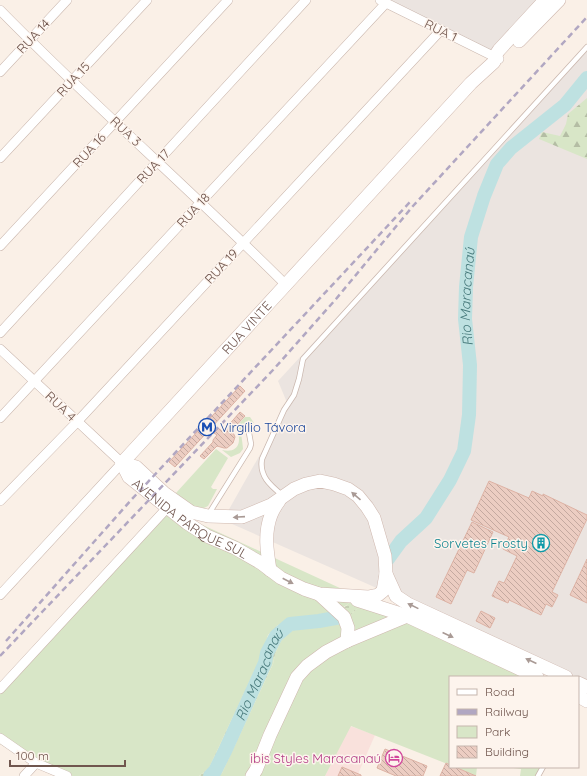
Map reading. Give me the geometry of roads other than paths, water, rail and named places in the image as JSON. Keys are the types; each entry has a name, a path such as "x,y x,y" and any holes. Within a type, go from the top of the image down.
{"street":[{"name":"RUA 14","path":"0,72 67,0"},
{"name":"RUA 15","path":"0,158 147,0"},
{"name":"RUA 16","path":"0,246 228,0"},
{"name":"RUA 17","path":"0,333 306,0"},
{"path":"496,59 545,0"},
{"path":"496,59 559,0"},
{"name":"RUA 1","path":"383,2 496,59"},
{"name":"RUA 18","path":"0,418 383,2"},
{"name":"RUA 3","path":"0,10 29,40 243,242 286,286"},
{"name":"RUA 19","path":"0,501 77,422 441,30"},
{"name":"RUA VINTE","path":"0,595 286,286 471,83 496,59"},
{"name":"RUA 4","path":"0,348 122,463"},
{"name":"AVENIDA PARQUE SUL","path":"122,463 136,467 164,494 191,512 208,516 242,517 262,510 294,489 306,484 320,481 348,489 358,496 368,507 374,518 385,556 386,574 383,590 378,595 368,597 346,597 319,594 304,589 281,578 261,563 235,548 207,536 167,508 129,477 122,463"},
{"path":"270,570 266,546 268,530 271,515 282,497"},
{"path":"0,690 167,508"},
{"name":"AVENIDA PARQUE SUL","path":"386,574 396,596 408,604 564,676"},
{"path":"319,594 344,617 348,628 347,641"},
{"name":"AVENIDA PARQUE SUL","path":"346,597 407,616 535,676"},
{"path":"252,776 297,677 307,666 326,652 347,641 407,616"},
{"path":"579,686 582,697"},
{"path":"0,738 36,763 67,776"},
{"path":"24,776 36,763"}],"lane":[{"path":"282,497 267,482 261,465 262,459 284,410 294,395 303,360 587,47"},
{"path":"208,516 250,448 251,444 249,433"}],"waterway":[{"name":"Rio Maracanaú","path":"388,559 401,541 426,518 450,480 464,451 469,415 470,365 465,319 466,287 471,237 484,196 497,164 511,148 565,105 587,78"},
{"name":"Rio Maracanaú","path":"210,776 215,771 225,751 265,663 267,653 276,636 290,624 341,617"}],"railway":[{"path":"0,656 273,370 336,299 413,206 587,17"},
{"path":"6,641 132,499 410,202"}],"place":[{"name":"Virgílio Távora","path":"207,427"},
{"name":"Sorvetes Frosty","path":"541,543"},
{"name":"ibis Styles Maracanaú","path":"394,758"}]}
